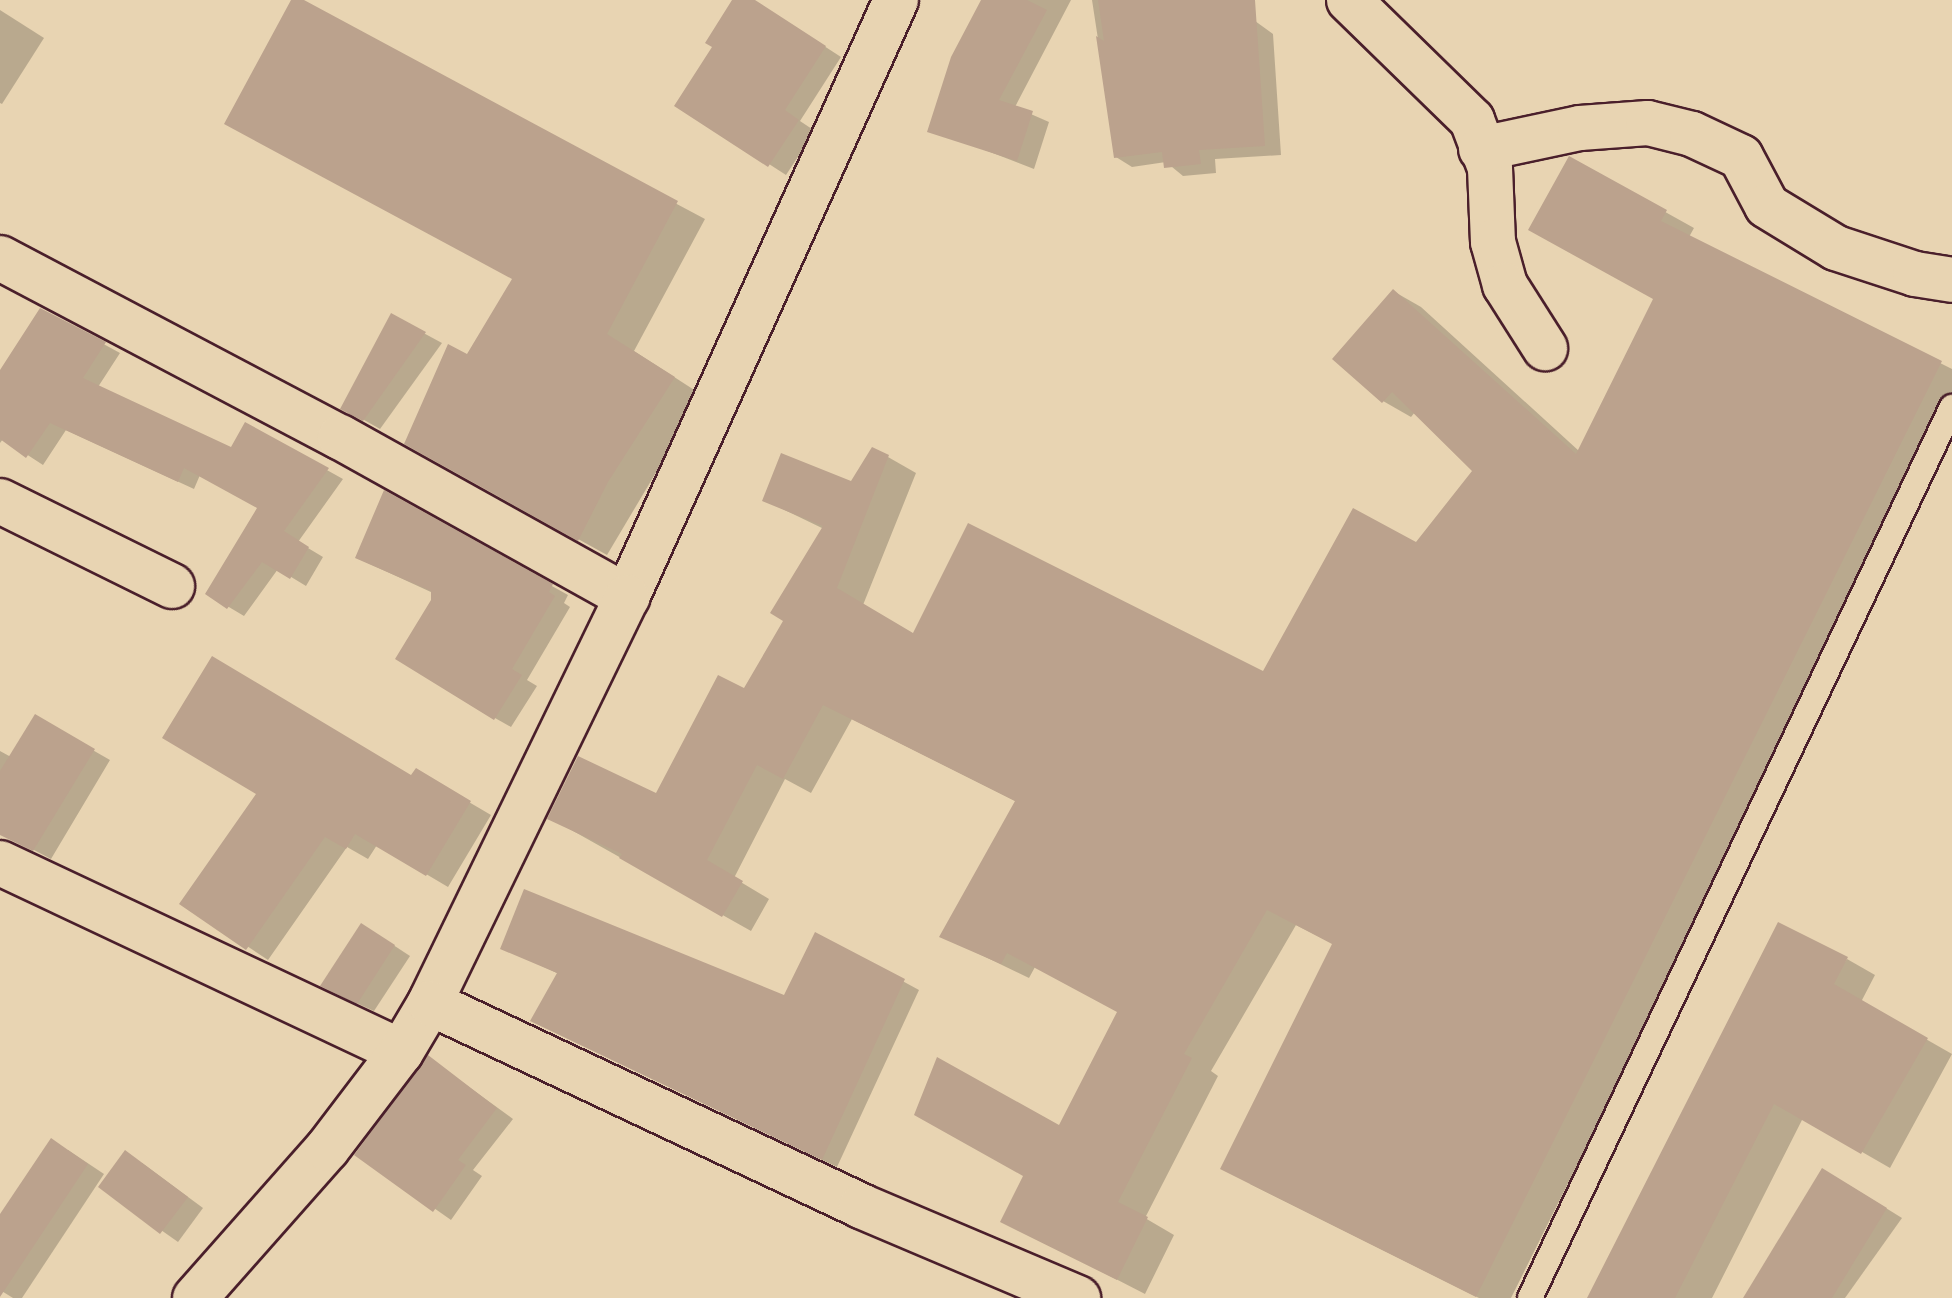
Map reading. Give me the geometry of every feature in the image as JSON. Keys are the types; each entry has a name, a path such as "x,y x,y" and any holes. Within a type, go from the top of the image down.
{"street":[{"path":"172,1298 204,1288 327,1149 401,1052 430,1003 627,597 896,0"},
{"path":"1349,0 1457,100 1472,120 1490,168 1493,242 1505,285 1545,348"},
{"path":"1481,149 1580,128 1648,123 1692,134 1741,157 1767,206 1836,248 1915,274 1952,280"},
{"path":"0,258 340,437 627,597"},
{"path":"0,501 172,586"},
{"path":"0,863 401,1052"},
{"path":"430,1003 861,1206 1078,1298"}],"lane":[{"path":"1530,1298 1952,407"}],"building":[{"path":"291,0 304,0 678,201 607,334 675,377 608,482 578,541 404,444 448,344 467,354 512,279 224,124"},
{"path":"732,0 755,0 826,46 785,110 799,120 768,167 674,106 712,47 705,43"},
{"path":"981,0 1027,0 1047,10 999,100 1033,111 1017,161 927,132 951,57"},
{"path":"1098,0 1255,0 1265,146 1199,150 1201,164 1164,168 1162,152 1114,158 1096,36 1104,41"},
{"path":"1569,156 1667,210 1661,221 1942,361 1476,1297 1220,1169 1332,944 1267,910 1184,1054 1192,1058 1118,1202 1148,1217 1117,1280 1000,1222 1023,1176 914,1115 937,1057 1059,1125 1117,1012 1007,953 1001,964 939,937 1015,801 823,705 783,779 757,765 707,860 743,881 722,917 619,858 622,854 547,819 578,756 656,793 718,675 744,688 783,621 770,613 823,526 762,501 781,453 851,481 872,447 889,455 837,588 913,633 968,523 1263,671 1353,508 1416,542 1472,471 1392,392 1382,403 1332,359 1393,289 1576,454 1653,299 1528,230"},
{"path":"40,308 106,342 83,378 231,447 245,422 329,468 284,531 309,547 290,579 262,562 227,609 205,594 257,508 184,468 178,482 50,423 26,458 0,439 0,370"},
{"path":"391,313 426,332 363,421 340,409"},
{"path":"384,490 553,584 549,592 555,596 512,669 522,675 494,720 395,659 431,600 431,591 355,558"},
{"path":"212,656 411,775 416,768 471,801 426,876 355,834 346,849 325,837 246,950 179,904 256,794 162,738"},
{"path":"35,714 95,749 33,851 0,835 0,771"},
{"path":"524,889 784,995 815,932 905,979 822,1160 530,1021 557,973 500,949"},
{"path":"1778,922 1848,957 1834,984 1928,1038 1861,1154 1774,1104 1675,1298 1587,1298"},
{"path":"361,923 395,945 357,1004 320,986"},
{"path":"428,1055 497,1108 458,1160 466,1165 433,1212 354,1155"},
{"path":"51,1138 88,1164 0,1297 0,1214"},
{"path":"125,1150 188,1197 160,1234 98,1187"},
{"path":"1822,1168 1887,1208 1832,1298 1743,1298"}]}
